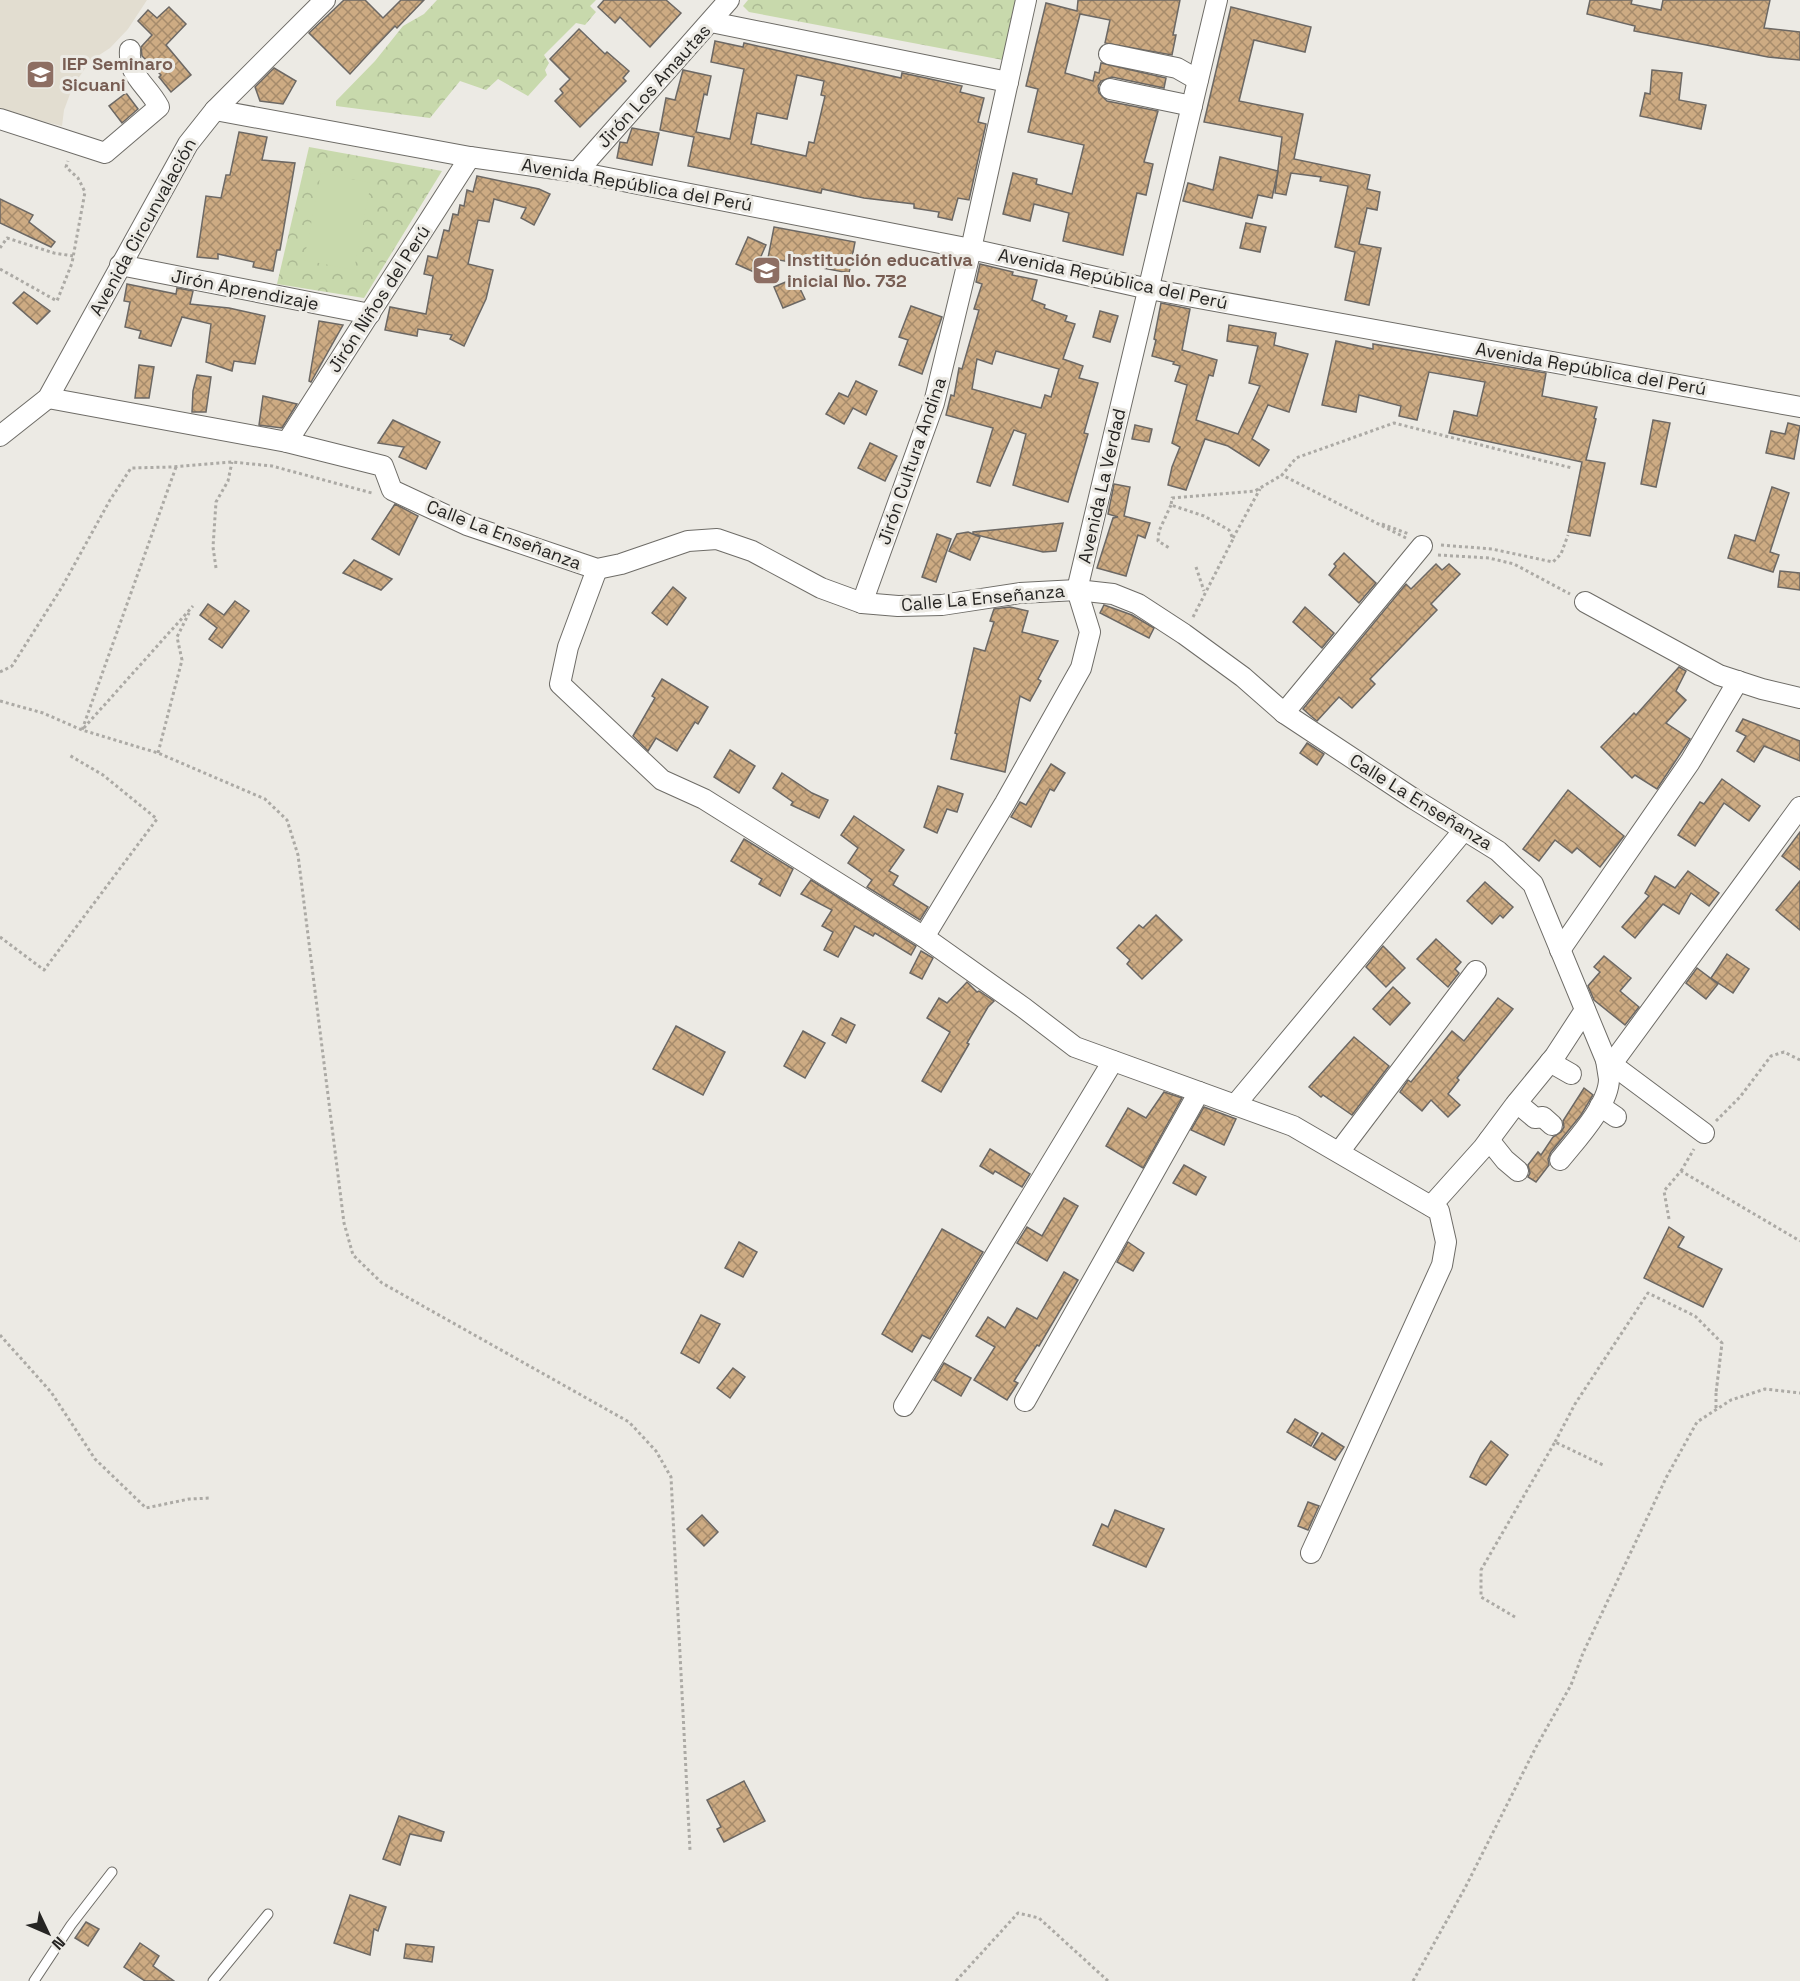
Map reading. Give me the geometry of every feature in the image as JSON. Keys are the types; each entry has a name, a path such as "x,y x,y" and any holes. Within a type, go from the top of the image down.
{"street":[{"name":"Avenida Circunvalación","path":"0,436 48,398 188,144 215,110 325,0"},
{"name":"Jirón Los Amautas","path":"578,172 729,0"},
{"name":"Jirón Cultura Andina","path":"862,603 934,403 1026,0"},
{"name":"Avenida La Verdad","path":"924,937 1005,803 1081,668 1089,632 1077,590 1217,0"},
{"path":"711,22 1008,82"},
{"path":"0,119 105,153 159,107 152,93 135,76 129,63 130,50"},
{"path":"1109,54 1177,68 1198,80"},
{"path":"1110,89 1192,106"},
{"name":"Avenida República del Perú","path":"215,110 470,157 578,172 971,249 1149,289 1800,407"},
{"name":"Jirón Niños del Perú","path":"287,442 470,157"},
{"name":"Jirón Aprendizaje","path":"120,265 370,314"},
{"path":"48,398 287,442 383,466 392,490"},
{"name":"Calle La Enseñanza","path":"392,490 467,525 597,569 621,564 688,542 717,539 752,552 821,588 862,603 898,606 942,605 1020,593 1077,590 1113,594 1138,604 1185,634 1284,713 1498,851 1533,884 1608,1062"},
{"path":"1284,713 1424,542"},
{"path":"597,569 568,647 560,684 662,780 704,799 924,937 1075,1047 1293,1126 1439,1211 1446,1242 1442,1265 1311,1553"},
{"path":"1585,602 1719,675 1800,698"},
{"path":"1560,950 1690,762 1738,681"},
{"path":"1560,1160 1604,1100 1609,1081 1608,1062 1800,807"},
{"path":"1235,1105 1464,830"},
{"path":"1339,1152 1476,971"},
{"path":"1431,1206 1489,1140 1550,1062 1585,1010"},
{"path":"904,1406 1113,1061"},
{"path":"1550,1062 1571,1074"},
{"path":"1608,1062 1704,1133"},
{"path":"1025,1401 1199,1092"},
{"path":"1517,1103 1534,1118 1543,1117 1552,1125"},
{"path":"1600,1106 1616,1117"},
{"path":"1489,1140 1505,1160 1518,1171"}],"lane":[{"path":"34,1981 71,1925 111,1872"},
{"path":"213,1981 268,1914"}],"path":[{"path":"0,270 57,301 73,256 85,192 78,178 66,167"},
{"path":"0,248 7,238 54,253 73,256"},
{"path":"1171,549 1158,541 1159,531 1172,498 1255,491 1282,475 1296,458 1394,423 1572,468"},
{"path":"216,568 213,547 216,502 228,481 232,462"},
{"path":"0,672 12,666 62,587 110,500 131,468 232,462 272,466 377,495 392,490"},
{"path":"82,730 176,467"},
{"path":"1282,475 1367,518 1424,542 1442,556 1489,558 1514,564 1585,602"},
{"path":"1185,634 1204,593 1261,487"},
{"path":"1171,505 1204,516 1228,530 1233,538"},
{"path":"1367,518 1424,542 1492,549 1553,562 1561,554 1568,535"},
{"path":"1197,567 1204,593"},
{"path":"82,730 193,606 177,637 182,660 158,753"},
{"path":"0,701 44,713 82,730 158,753 265,799 287,820 298,855 344,1223 353,1255 382,1283 630,1422 656,1451 671,1477 690,1850"},
{"path":"0,937 44,970 157,819 103,775 69,755"},
{"path":"1669,1219 1664,1191 1681,1171 1704,1133 1740,1097 1771,1056 1784,1052 1800,1060"},
{"path":"1681,1171 1800,1240"},
{"path":"1515,1617 1481,1597 1481,1570 1575,1404 1648,1293 1695,1316 1722,1342 1716,1409"},
{"path":"0,1335 51,1392 95,1459 146,1508 189,1499 211,1498"},
{"path":"1413,1981 1465,1888 1570,1685 1667,1476 1696,1422 1731,1400 1765,1389 1800,1393"},
{"path":"1555,1442 1603,1465"},
{"path":"956,1981 1018,1913 1039,1918 1108,1981"}],"shaded area":[{"name":"IEP Seminaro Sicuani","path":"0,0 147,0 128,29 110,48 90,61 73,86 64,110 62,126 0,111"}],"green space":[{"path":"437,0 596,0 590,6 596,12 585,25 576,23 544,55 549,63 545,70 547,75 528,96 498,79 486,90 460,81 430,118 336,106 336,101 375,61 403,26 424,14"},
{"path":"748,0 1017,0 1003,60 749,12 743,6"},
{"path":"309,147 442,171 364,298 277,284"},
{"path":"321,173 371,183 354,270 304,260"}],"building":[{"path":"344,0 365,0 383,18 401,0 424,0 397,28 395,26 350,74 309,33"},
{"path":"604,0 666,0 681,13 650,47 620,17 615,23 598,7"},
{"path":"1078,0 1180,0 1173,35 1176,35 1172,55 1105,43 1110,20 1080,14 1065,73 1093,81 1095,72 1099,73 1101,63 1166,78 1164,88 1112,77 1101,81 1098,86 1099,93 1107,101 1158,111 1144,162 1153,164 1146,195 1137,193 1123,255 1063,241 1069,213 1034,204 1030,221 1003,214 1013,173 1037,179 1036,184 1072,194 1084,145 1028,132 1038,89 1026,86 1046,3 1077,11"},
{"path":"1590,0 1632,0 1631,4 1661,10 1663,0 1770,0 1764,28 1800,32 1800,60 1768,57 1634,31 1635,26 1587,14"},
{"path":"169,7 186,24 166,45 191,75 171,92 159,77 161,75 142,56 141,47 152,35 138,21 148,10 157,18"},
{"path":"1231,7 1311,27 1305,52 1254,40 1239,101 1303,114 1294,159 1370,175 1367,189 1380,192 1377,210 1367,208 1359,244 1381,248 1369,305 1345,300 1355,252 1335,247 1348,186 1320,181 1321,177 1291,173 1286,195 1275,193 1282,137 1204,122"},
{"path":"579,29 605,54 607,52 629,71 623,78 626,81 580,127 555,101 563,93 560,89 570,79 550,59"},
{"path":"715,41 743,47 744,43 901,78 902,73 962,86 960,92 984,98 978,122 986,124 969,200 958,198 952,220 938,217 939,212 914,208 914,204 864,198 822,189 821,193 688,166 694,137 660,130 666,98 675,100 683,70 711,76 707,95 704,94 696,132 730,139 744,69 711,62","holes":["797,75 824,81 821,95 825,96 814,143 809,142 806,156 751,144 757,113 787,119"]},
{"path":"274,68 296,81 283,104 260,101 255,87"},
{"path":"1652,70 1682,73 1679,100 1706,105 1701,129 1640,116 1645,93 1650,94"},
{"path":"126,93 138,109 122,123 109,106"},
{"path":"632,128 659,133 652,165 617,158 620,142 627,143"},
{"path":"239,132 267,137 262,160 295,163 280,250 277,250 273,271 253,267 254,262 218,254 218,259 197,257 206,196 221,198 226,175 230,175"},
{"path":"1220,157 1278,171 1272,198 1258,195 1252,218 1183,201 1188,183 1213,190"},
{"path":"477,176 539,189 550,194 534,225 521,218 526,208 494,199 489,222 478,220 468,264 493,270 486,299 464,346 450,339 452,335 418,329 417,336 385,330 390,307 426,314 433,276 424,274 428,256 437,258 444,230 449,231 453,214 458,215 460,205 464,206 467,190 473,192"},
{"path":"0,199 33,215 29,222 55,242 51,247 0,223"},
{"path":"1246,223 1266,227 1260,252 1240,248"},
{"path":"774,227 855,242 849,273 768,258"},
{"path":"748,237 766,245 754,272 736,264"},
{"path":"980,264 1013,272 1012,275 1037,280 1032,300 1045,305 1044,308 1067,316 1065,321 1075,324 1063,359 1083,366 1079,378 1098,383 1084,433 1088,434 1068,502 1013,485 1026,434 1014,430 990,486 977,482 993,428 946,415 951,395 954,396 959,368 962,369 979,310 974,309 982,284 976,282","holes":["996,351 1059,369 1051,397 1045,395 1041,408 972,389 977,359 992,364"]},
{"path":"795,278 805,299 783,308 774,287"},
{"path":"127,284 176,294 177,288 193,291 190,304 229,308 265,316 255,364 234,361 232,371 206,362 211,324 182,317 171,346 139,338 141,331 125,327 130,302 124,301"},
{"path":"24,292 50,311 37,324 13,303"},
{"path":"1161,303 1190,309 1182,350 1217,360 1213,376 1209,375 1196,420 1238,434 1260,386 1249,383 1258,346 1227,341 1229,325 1276,333 1274,345 1308,354 1289,412 1268,405 1252,439 1269,450 1259,466 1228,446 1205,439 1186,490 1168,485 1180,447 1172,443 1187,385 1175,381 1180,366 1152,356"},
{"path":"911,306 942,317 922,374 899,365 908,340 899,337"},
{"path":"1100,311 1118,316 1110,342 1093,337"},
{"path":"319,321 343,325 311,382 309,381"},
{"path":"1336,341 1373,349 1373,344 1546,373 1542,396 1597,407 1586,460 1605,463 1590,536 1568,532 1582,462 1449,433 1454,411 1477,416 1485,382 1429,372 1417,420 1399,416 1401,406 1359,395 1356,412 1322,405"},
{"path":"139,365 154,367 149,398 135,398"},
{"path":"197,375 211,377 206,412 192,412 193,391"},
{"path":"856,381 877,391 866,415 853,408 844,424 826,414 839,393 848,397"},
{"path":"263,396 297,404 282,428 259,425"},
{"path":"393,420 440,442 426,469 399,457 404,447 378,443"},
{"path":"1653,420 1670,423 1656,487 1641,484"},
{"path":"1788,423 1800,426 1794,459 1766,453 1771,431 1785,434"},
{"path":"1135,425 1152,429 1149,442 1132,439"},
{"path":"870,443 897,456 885,481 858,468"},
{"path":"1114,484 1130,487 1124,516 1150,523 1145,538 1138,535 1126,576 1097,568 1113,518 1118,517 1108,514"},
{"path":"1772,487 1789,493 1770,552 1779,555 1773,572 1728,558 1735,535 1755,541"},
{"path":"395,504 418,516 399,555 372,539"},
{"path":"1063,523 1056,551 1043,552 973,534 973,532"},
{"path":"968,532 980,537 970,560 949,551 957,534"},
{"path":"937,534 951,539 936,582 922,577"},
{"path":"1344,553 1376,583 1359,603 1329,575 1336,566 1334,564"},
{"path":"354,560 392,579 381,590 343,573"},
{"path":"1436,564 1442,570 1449,564 1460,574 1431,604 1437,610 1370,679 1375,684 1352,708 1339,697 1317,721 1303,709 1406,584 1411,589"},
{"path":"1780,571 1800,573 1800,590 1778,587"},
{"path":"673,587 686,598 667,625 652,613"},
{"path":"235,601 249,611 222,648 209,639 217,628 200,615 208,604 224,615"},
{"path":"1104,605 1132,615 1154,628 1149,638 1100,613"},
{"path":"1010,607 1028,611 1022,632 1058,641 1038,679 1041,681 1030,701 1020,696 1005,772 951,759 974,648 985,651 994,622 990,621 994,609"},
{"path":"1305,607 1334,633 1322,648 1293,622"},
{"path":"1679,667 1686,671 1676,691 1686,700 1666,723 1690,739 1657,789 1635,775 1632,778 1601,747 1634,713 1636,715"},
{"path":"662,679 708,707 698,724 695,722 677,751 656,738 648,751 633,736 655,698 652,696"},
{"path":"1743,719 1800,741 1800,761 1764,746 1754,762 1737,751 1746,736 1736,731"},
{"path":"1307,743 1324,754 1317,765 1300,753"},
{"path":"730,750 755,766 739,793 714,777"},
{"path":"1051,764 1065,773 1054,791 1050,789 1031,827 1011,817 1020,802 1026,805"},
{"path":"782,773 812,793 828,800 819,818 791,805 793,802 773,788"},
{"path":"1722,779 1760,806 1749,821 1724,803 1695,846 1678,835 1700,802 1704,804"},
{"path":"938,786 963,794 957,812 947,809 937,833 924,827"},
{"path":"1568,790 1624,836 1600,867 1577,848 1572,853 1555,840 1539,861 1523,849"},
{"path":"854,816 904,850 889,871 898,876 893,885 928,907 920,920 867,887 872,880 848,863 858,848 841,835"},
{"path":"1800,832 1800,870 1782,856"},
{"path":"744,839 793,869 780,896 759,884 762,879 731,861"},
{"path":"1688,871 1719,893 1709,906 1691,893 1679,914 1663,904 1635,938 1622,927 1649,896 1645,893 1655,876 1675,888"},
{"path":"811,880 916,946 911,955 875,933 873,936 855,926 838,957 824,950 833,932 822,926 832,910 801,894"},
{"path":"1800,881 1800,930 1776,910"},
{"path":"1485,882 1513,907 1503,918 1500,915 1492,924 1467,901"},
{"path":"1156,915 1182,940 1142,979 1127,964 1130,960 1117,948 1139,925 1143,928"},
{"path":"1436,939 1461,962 1455,969 1459,973 1448,987 1417,959"},
{"path":"1383,946 1405,968 1386,987 1366,967"},
{"path":"921,951 933,958 922,979 910,973"},
{"path":"1727,954 1749,969 1733,993 1711,978"},
{"path":"1604,956 1631,978 1620,991 1639,1007 1625,1025 1594,1000 1588,986 1600,972 1594,967"},
{"path":"1697,968 1718,984 1706,999 1686,983"},
{"path":"967,982 977,992 979,991 994,1001 988,1007 967,1043 969,1044 941,1092 922,1081 950,1032 927,1018 939,998 947,1003"},
{"path":"1393,987 1410,1003 1390,1025 1373,1009"},
{"path":"1498,998 1513,1009 1457,1078 1459,1080 1448,1094 1460,1105 1448,1117 1431,1100 1422,1111 1400,1092 1408,1080 1411,1082 1452,1031 1464,1041"},
{"path":"841,1018 855,1025 846,1043 832,1035"},
{"path":"676,1026 725,1052 703,1095 653,1069"},
{"path":"803,1031 825,1043 805,1078 784,1066"},
{"path":"1354,1037 1389,1066 1352,1115 1323,1095 1321,1097 1309,1087"},
{"path":"1584,1088 1593,1095 1581,1115 1551,1152 1548,1159 1549,1165 1536,1182 1528,1177 1530,1173 1528,1165 1538,1152 1541,1155 1553,1137 1561,1132 1564,1127 1563,1121"},
{"path":"1164,1092 1182,1098 1143,1168 1106,1146 1128,1108 1146,1118"},
{"path":"1204,1107 1236,1119 1224,1145 1191,1130"},
{"path":"990,1149 1030,1174 1022,1187 995,1171 993,1174 980,1166"},
{"path":"1184,1165 1206,1177 1196,1195 1173,1183"},
{"path":"1064,1198 1078,1206 1047,1261 1017,1243 1027,1227 1042,1236"},
{"path":"1669,1227 1684,1237 1678,1247 1722,1269 1703,1307 1644,1278"},
{"path":"942,1229 983,1252 930,1339 922,1335 912,1352 882,1334"},
{"path":"739,1242 757,1252 743,1277 725,1268"},
{"path":"1128,1242 1144,1253 1133,1271 1117,1262"},
{"path":"1064,1272 1078,1280 1039,1346 1037,1345 1014,1381 1018,1383 1007,1400 974,1380 995,1347 976,1336 988,1317 1005,1328 1017,1308 1037,1319"},
{"path":"701,1315 720,1324 699,1363 681,1353"},
{"path":"944,1363 971,1378 961,1396 934,1380"},
{"path":"733,1368 745,1377 730,1398 717,1388"},
{"path":"1295,1419 1318,1433 1311,1446 1287,1432"},
{"path":"1322,1433 1344,1447 1335,1460 1313,1447"},
{"path":"1491,1441 1508,1455 1486,1485 1470,1477"},
{"path":"1308,1502 1319,1506 1308,1530 1298,1526"},
{"path":"1115,1510 1164,1529 1146,1567 1093,1545 1102,1524 1108,1527"},
{"path":"702,1515 718,1532 704,1546 687,1529"},
{"path":"744,1781 765,1821 724,1842 717,1829 721,1827 707,1800"},
{"path":"399,1816 444,1832 441,1841 410,1834 400,1865 383,1859"},
{"path":"350,1895 386,1907 378,1931 374,1929 370,1955 334,1943"},
{"path":"86,1922 99,1929 88,1946 75,1938"},
{"path":"140,1943 159,1956 153,1966 174,1981 145,1981 124,1967"},
{"path":"406,1944 434,1947 432,1962 404,1958"}],"place":[{"name":"IEP Seminaro Sicuani","path":"41,74"},
{"name":"Institución educativa inicial No. 732","path":"766,270"}]}
